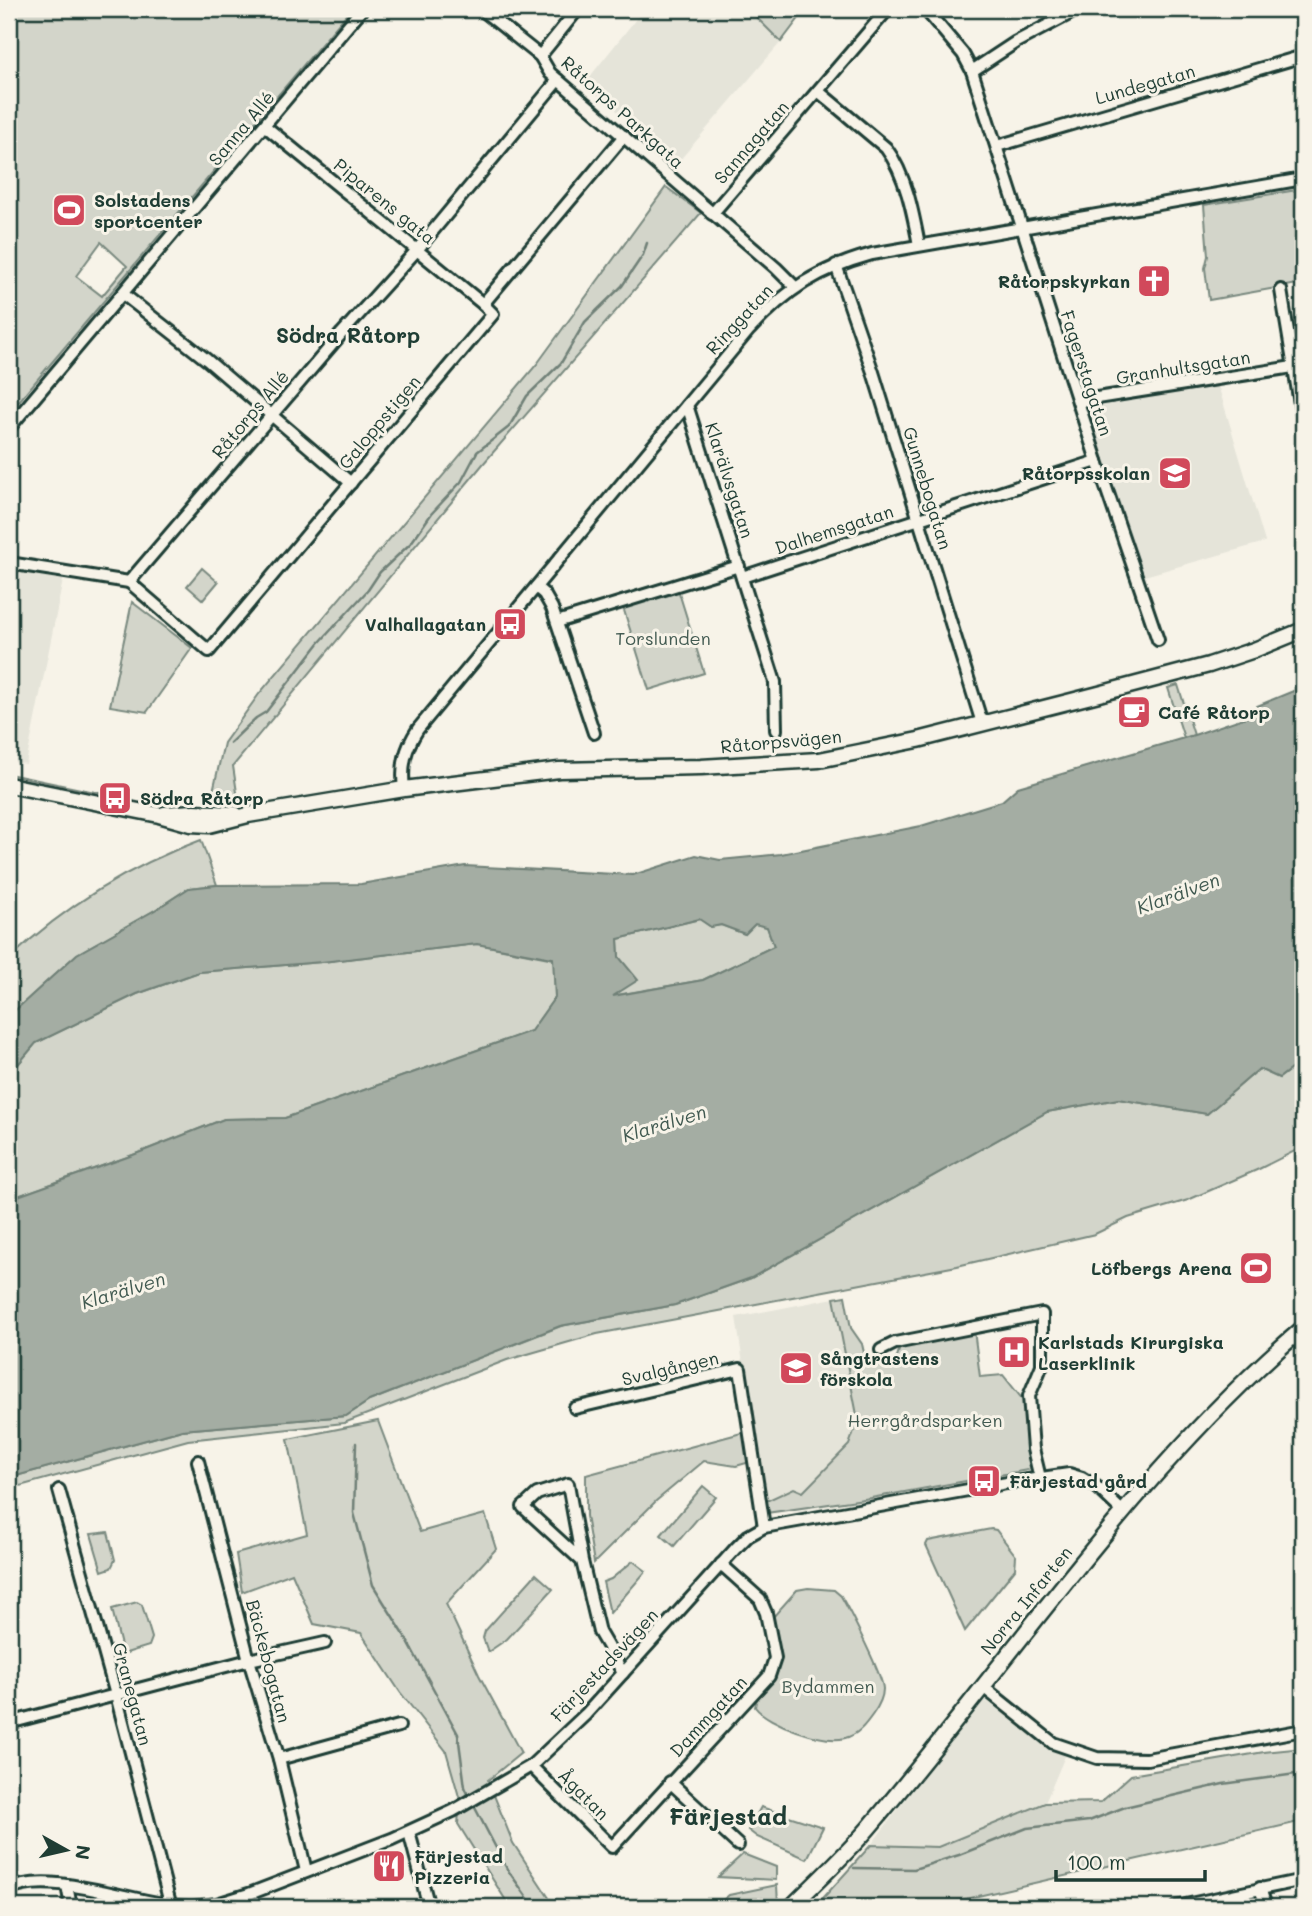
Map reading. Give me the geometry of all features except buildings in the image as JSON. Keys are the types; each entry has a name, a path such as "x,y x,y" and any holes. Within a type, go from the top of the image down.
{"street":[{"name":"Sanna Allé","path":"9,428 362,9"},
{"name":"Råtorps Parkgata","path":"481,9 540,56 550,73 712,214"},
{"path":"540,56 578,9"},
{"name":"Sannagatan","path":"712,214 888,9"},
{"name":"Fagerstagatan","path":"925,9 963,54 972,71 1077,401 1158,640"},
{"path":"972,71 1016,42 1079,9"},
{"name":"Lundegatan","path":"997,146 1303,56"},
{"name":"Råtorps Allé","path":"129,582 342,333 417,250 558,80"},
{"path":"818,91 892,156 906,192 919,245"},
{"name":"Piparens gata","path":"265,125 483,304"},
{"path":"483,304 624,136"},
{"name":"Ringgatan","path":"404,789 402,763 410,741 749,330 780,298 795,287 836,265 872,254 1303,179"},
{"path":"712,214 795,287"},
{"name":"Gunnebogatan","path":"836,265 920,519 982,723"},
{"path":"1281,290 1303,422"},
{"path":"123,294 351,483"},
{"name":"Galoppstigen","path":"129,582 209,651 493,314 483,304"},
{"name":"Granhultsgatan","path":"1077,401 1293,367"},
{"name":"Klarälvsgatan","path":"687,405 775,682 776,730"},
{"name":"Dalhemsgatan","path":"740,572 920,519 1097,461"},
{"path":"9,563 129,582"},
{"name":"Klarälvsgatan","path":"557,622 649,593 740,572"},
{"path":"536,587 548,600 557,622 594,733"},
{"name":"Råtorpsvägen","path":"9,785 191,824 209,825 248,815 404,789 559,770 701,767 819,760 918,740 1209,664 1254,650 1303,630"},
{"path":"881,1350 895,1343 1042,1314 1042,1365 1029,1395 1033,1449 1040,1478"},
{"name":"Norra Infarten","path":"791,1907 870,1826 1122,1511 1228,1398 1303,1328"},
{"name":"Svalgången","path":"575,1408 740,1369 764,1527"},
{"name":"Bäckebogatan","path":"198,1461 249,1660 279,1759 306,1871"},
{"name":"Färjestadsvägen","path":"194,1907 241,1902 306,1871 409,1832 453,1811 531,1766 586,1714 748,1536 764,1527 1069,1474 1097,1487 1122,1511"},
{"path":"582,1561 523,1507 537,1494 568,1483 582,1561 599,1632 623,1673"},
{"name":"Granegatan","path":"58,1490 116,1695 171,1907"},
{"name":"Dammgatan","path":"612,1847 769,1676 775,1658 766,1613 760,1599 721,1564"},
{"path":"9,1723 249,1660 325,1643"},
{"path":"982,1686 1054,1743 1097,1758 1147,1759 1303,1730"},
{"path":"279,1759 399,1726"},
{"name":"Ågatan","path":"531,1766 612,1847"},
{"path":"670,1782 738,1845"},
{"path":"409,1832 429,1907"},
{"path":"9,1875 11,1888 39,1884 66,1885 111,1892 171,1907 188,1907"},
{"path":"1176,1907 1303,1880"},
{"path":"66,1885 71,1907"},
{"path":"1260,1888 1266,1907"}],"shaded area":[{"path":"644,9 748,9 781,42 679,161 584,84"},
{"name":"Råtorpsskolan","path":"1218,385 1265,542 1141,577 1084,404"},
{"path":"9,570 63,580 26,764 9,761"},
{"name":"Sångtrastens förskola","path":"834,1298 858,1420 849,1445 802,1492 794,1488 764,1502 736,1317"},
{"path":"982,1698 1065,1756 1045,1803 938,1847 871,1845"}],"green space":[{"path":"9,9 351,9 9,413","holes":["101,242 127,266 102,296 76,276"]},
{"path":"748,9 806,9 781,42"},
{"path":"666,187 701,213 483,464 233,766 239,806 211,800 224,743 259,694 537,364"},
{"path":"1303,189 1303,283 1209,300 1205,268 1208,256 1204,205"},
{"path":"202,568 218,582 203,600 187,586"},
{"name":"Torslunden","path":"677,586 704,673 649,690 622,604"},
{"path":"132,602 192,648 147,712 110,706"},
{"path":"1178,685 1194,735 1184,738 1168,688"},
{"path":"9,774 95,792 113,792 111,795 99,797 9,779"},
{"path":"201,840 217,885 189,888 77,954 9,1016 9,959 52,922 99,890 149,862"},
{"path":"700,919 711,927 721,925 745,934 755,924 767,927 774,946 703,980 611,996 619,957 618,939"},
{"path":"477,944 554,959 555,997 531,1031 285,1118 224,1119 133,1155 9,1197 9,1075 36,1043 137,994 199,972 322,962"},
{"path":"1303,1063 1303,1147 1188,1200 1128,1218 1095,1234 957,1266 597,1334 507,1360 344,1423 188,1440 9,1489 9,1478 182,1430 346,1416 369,1401 561,1326 675,1305 751,1278 1047,1112 1118,1099 1207,1114 1259,1069 1279,1078"},
{"name":"Herrgårdsparken","path":"845,1296 851,1328 862,1344 867,1366 896,1360 900,1347 974,1330 980,1377 1003,1375 1023,1400 1033,1469 871,1498 766,1513 764,1502 794,1488 803,1492 849,1445 858,1420 834,1298"},
{"path":"378,1421 420,1532 485,1514 496,1549 446,1604 479,1675 521,1753 488,1780 513,1843 555,1907 510,1907 458,1824 460,1800 446,1751 400,1692 361,1633 314,1624 292,1573 242,1592 236,1554 307,1534 288,1439"},
{"path":"745,1432 750,1462 736,1466 704,1461 656,1501 594,1563 586,1516 586,1475"},
{"path":"703,1486 716,1497 674,1546 661,1535"},
{"path":"996,1530 1016,1556 1015,1569 965,1631 926,1545 928,1541"},
{"path":"108,1532 115,1560 111,1568 102,1571 91,1534"},
{"path":"633,1561 646,1571 610,1613 603,1582 611,1579"},
{"path":"536,1574 553,1589 507,1639 488,1652 483,1638 485,1631"},
{"name":"Bydammen","path":"797,1590 834,1590 841,1596 882,1682 882,1696 875,1711 861,1729 845,1738 824,1738 797,1731 772,1720 755,1707 758,1697 770,1684 778,1668 778,1643 772,1618"},
{"path":"137,1602 142,1605 152,1638 149,1646 123,1654 112,1609"},
{"path":"1303,1748 1303,1821 952,1902 921,1907 815,1907 871,1845 938,1847 1045,1803 1101,1802 1131,1775"},
{"path":"761,1807 823,1827 807,1859 757,1837 748,1830"},
{"path":"743,1854 776,1867 776,1880 718,1877"},
{"path":"777,1885 778,1904 774,1907 715,1907 729,1895"}],"water":[{"name":"Klarälven","path":"1303,687 1303,1063 1279,1078 1259,1069 1207,1114 1118,1099 1047,1112 751,1278 675,1305 560,1326 369,1401 346,1416 182,1430 9,1478 9,1197 133,1155 224,1119 285,1118 531,1031 555,997 553,958 477,944 322,962 199,972 137,994 36,1043 9,1075 9,1016 77,954 189,888 217,885 361,884 465,866 633,875 696,855 720,860 781,854 921,826 1002,801 1018,787 1252,715 1257,706","holes":["699,919 711,927 721,925 745,934 755,924 767,927 774,946 703,980 613,996 638,980 619,957 618,939"]}],"waterway":[{"path":"230,743 266,712 319,643 368,590 380,572 411,543 432,513 461,482 477,452 509,427 527,396 561,363 585,322 622,286 643,255 647,243"},
{"path":"356,1443 354,1513 373,1585 403,1633 458,1734 465,1787 469,1796"},
{"path":"854,1868 914,1869 959,1855 1027,1828 1089,1821 1125,1807 1223,1784 1303,1773"},
{"path":"472,1802 507,1869 534,1907"},
{"path":"749,1907 762,1898"}],"place":[{"name":"Solstadens sportcenter","path":"69,210"},
{"name":"Råtorpskyrkan","path":"1154,281"},
{"name":"Råtorpsskolan","path":"1175,473"},
{"name":"Valhallagatan","path":"510,624"},
{"name":"Café Råtorp","path":"1134,712"},
{"name":"Södra Råtorp","path":"115,798"},
{"name":"Löfbergs Arena","path":"1256,1268"},
{"name":"Karlstads Kirurgiska Laserklinik","path":"1014,1352"},
{"name":"Sångtrastens förskola","path":"796,1368"},
{"name":"Färjestad gård","path":"984,1481"},
{"name":"Färjestad Pizzeria","path":"389,1866"}],"district":[{"name":"Södra Råtorp","path":"348,334"},
{"name":"Färjestad","path":"728,1815"}]}
